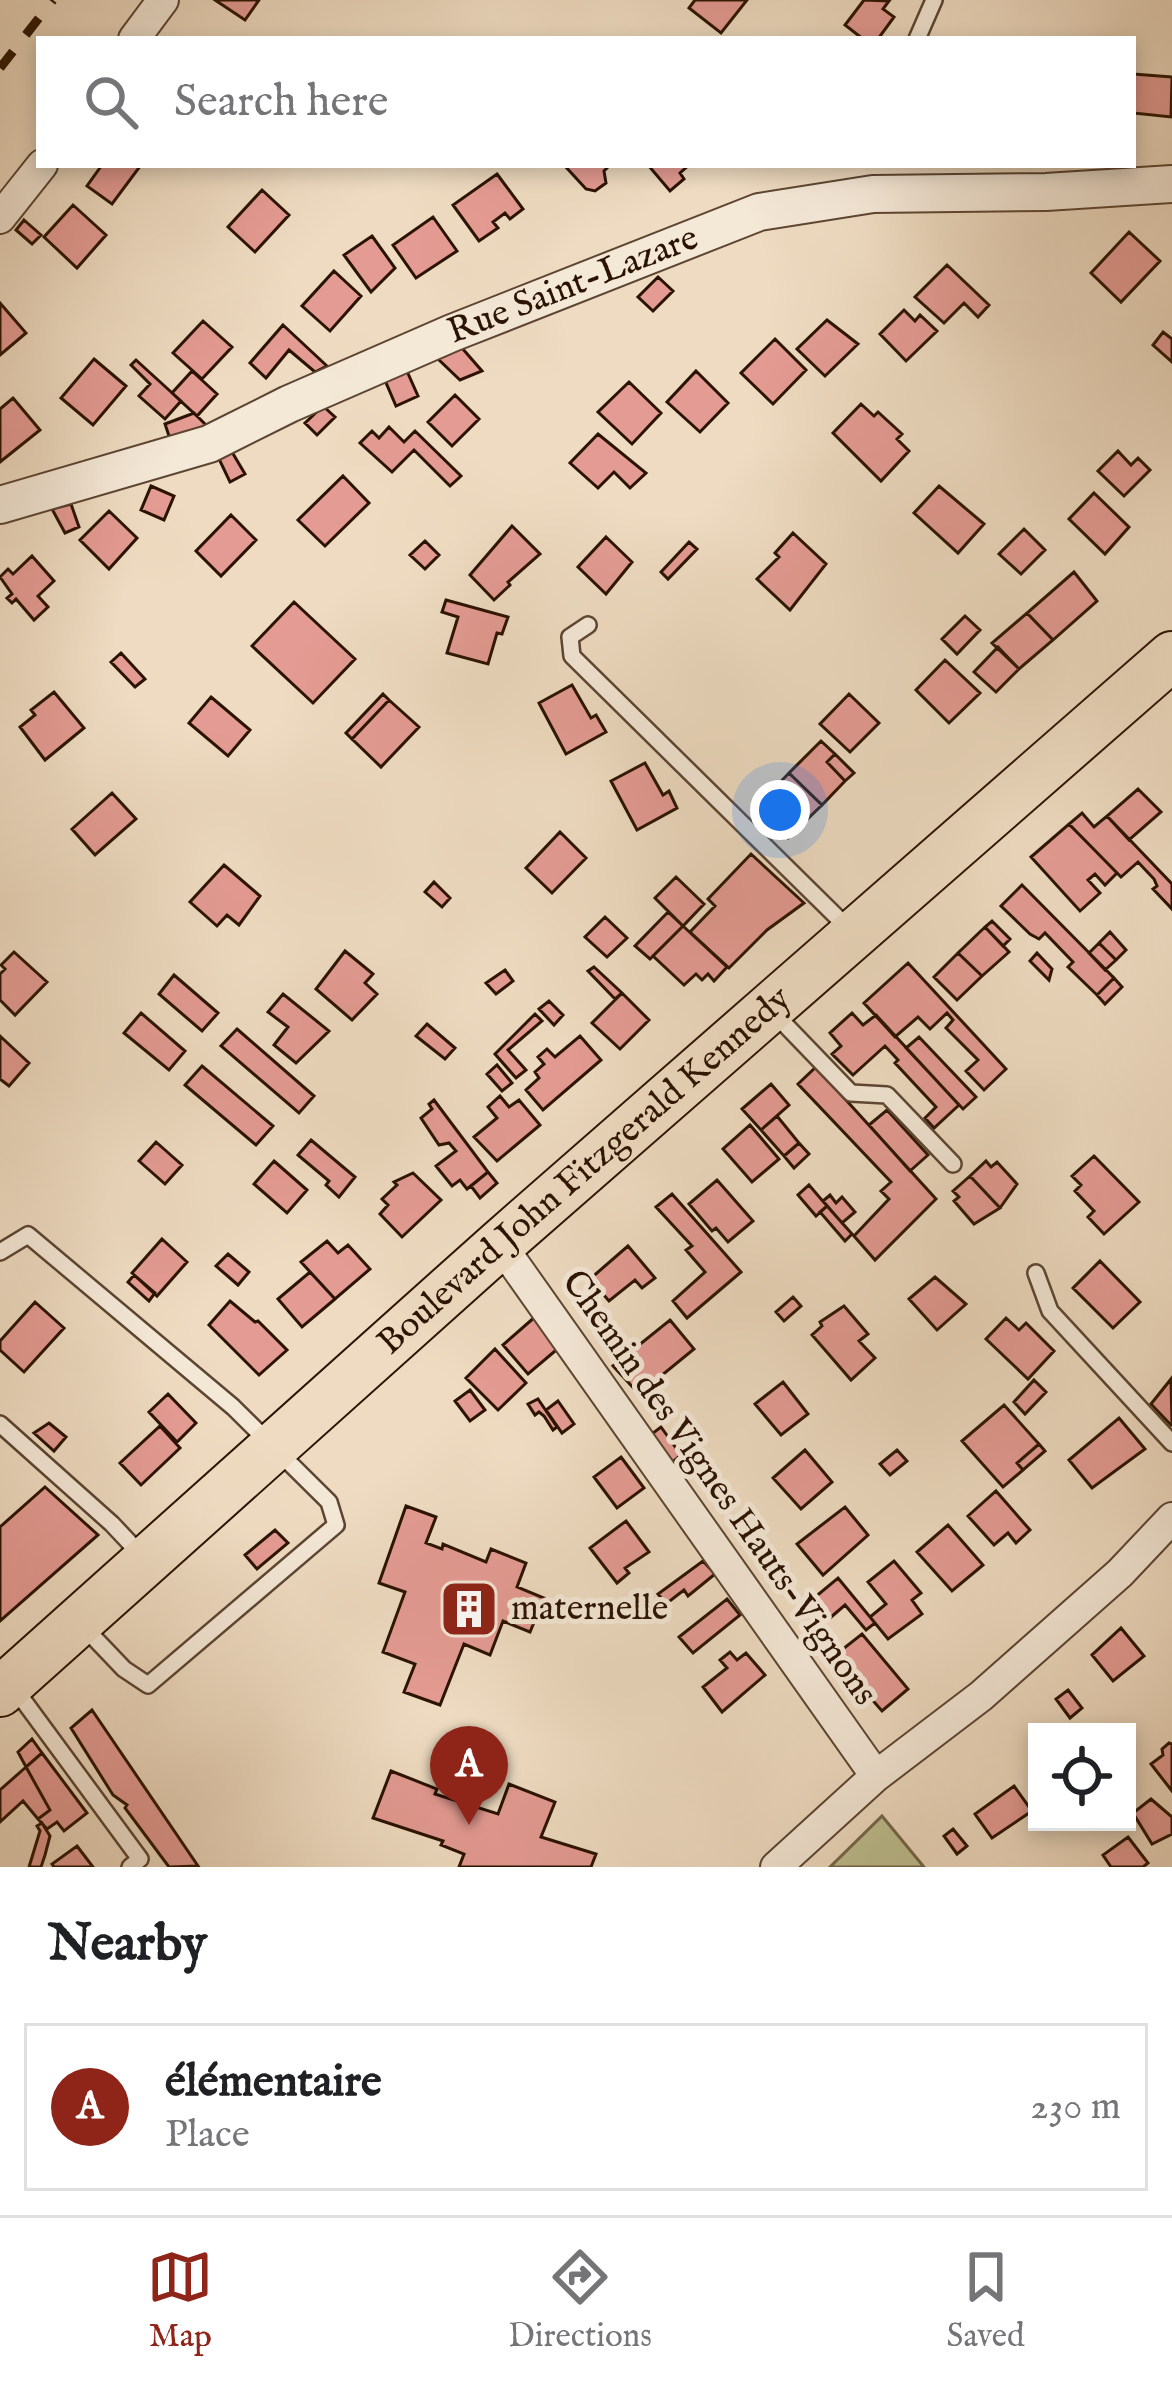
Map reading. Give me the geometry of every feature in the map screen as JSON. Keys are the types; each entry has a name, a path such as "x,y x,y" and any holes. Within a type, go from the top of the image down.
{"main road":[{"name":"Boulevard John Fitzgerald Kennedy","path":"5,1687 500,1244 1172,656"}],"street":[{"path":"136,36 163,0"},
{"path":"0,218 40,168"},
{"name":"Rue Saint-Lazare","path":"0,505 209,444 411,351 759,212 916,186 1046,192 1172,184"},
{"name":"Chemin des Vignes Hauts-Vignons","path":"500,1244 876,1776"},
{"path":"776,1867 876,1776 981,1696 1120,1573 1172,1517"}],"lane":[{"path":"918,36 934,0"},
{"path":"588,625 570,637 572,656 854,935"},
{"path":"770,1008 851,1093 886,1096 953,1164"},
{"path":"0,1252 28,1235 233,1407 329,1502 336,1525 148,1685 124,1669 79,1622"},
{"path":"1036,1273 1050,1311 1172,1443"},
{"path":"0,1424 147,1561"},
{"path":"5,1687 36,1713 140,1859 130,1867"}],"green space":[{"path":"882,1816 924,1867 830,1867"}],"building":[{"path":"215,0 259,0 245,20"},
{"path":"695,0 747,0 721,33 689,8"},
{"path":"864,0 889,1 883,9 894,17 880,36 859,36 845,25"},
{"path":"1136,74 1172,77 1171,117 1136,113"},
{"path":"100,168 139,168 112,204 87,186"},
{"path":"567,168 607,168 606,183 595,191 586,189"},
{"path":"651,168 686,168 680,173 684,179 670,191"},
{"path":"497,174 523,209 510,219 505,213 493,222 498,228 479,241 453,205"},
{"path":"262,190 289,215 255,252 228,227"},
{"path":"73,205 106,235 77,268 44,237"},
{"path":"433,217 457,251 416,278 393,245"},
{"path":"24,220 41,235 32,244 16,230"},
{"path":"1129,232 1160,261 1121,302 1091,273"},
{"path":"372,236 395,268 371,292 344,255"},
{"path":"947,265 989,305 978,317 964,303 944,323 915,297"},
{"path":"334,271 361,296 330,331 302,306"},
{"path":"658,277 673,291 653,311 638,297"},
{"path":"0,303 26,333 0,355"},
{"path":"904,310 915,321 920,315 937,331 906,361 880,334"},
{"path":"827,320 858,344 825,376 797,349"},
{"path":"203,321 232,347 202,379 173,353"},
{"path":"283,325 327,366 315,372 289,350 266,378 250,363"},
{"path":"1163,332 1172,339 1172,362 1153,345"},
{"path":"775,339 806,370 773,404 741,373"},
{"path":"462,348 482,371 460,380 438,359"},
{"path":"94,359 126,386 93,425 61,398"},
{"path":"136,360 181,401 165,419 139,396 150,384 131,365"},
{"path":"406,369 418,396 396,406 384,378"},
{"path":"192,371 217,394 197,416 172,393"},
{"path":"696,371 728,403 700,432 667,402"},
{"path":"629,382 661,413 632,444 598,412"},
{"path":"455,395 479,419 452,446 428,422"},
{"path":"13,398 40,430 0,462 0,409"},
{"path":"861,404 902,434 897,439 909,451 881,481 833,433"},
{"path":"323,406 335,417 317,435 305,423"},
{"path":"194,413 209,428 170,439 165,424"},
{"path":"389,427 404,442 415,431 461,476 450,486 414,450 392,472 360,443 372,431 379,438"},
{"path":"598,434 646,473 630,488 614,472 598,488 570,463"},
{"path":"1118,451 1131,465 1138,458 1150,470 1124,496 1098,471"},
{"path":"232,452 245,474 230,482 219,459"},
{"path":"343,476 369,503 325,546 298,520"},
{"path":"151,486 174,496 164,520 141,510"},
{"path":"939,486 984,524 958,553 914,513"},
{"path":"1094,493 1129,527 1105,554 1069,519"},
{"path":"71,504 79,527 65,533 52,509"},
{"path":"109,511 137,538 109,569 80,540"},
{"path":"231,515 256,540 221,576 196,551"},
{"path":"512,526 540,554 494,600 470,575"},
{"path":"1024,529 1045,550 1021,574 999,554"},
{"path":"793,533 826,564 790,610 757,579 779,557 775,553"},
{"path":"606,537 632,562 606,594 578,567"},
{"path":"425,541 439,555 425,569 410,555"},
{"path":"689,542 697,549 668,579 661,572"},
{"path":"32,556 54,581 38,596 48,607 34,620 16,599 12,603 7,598 12,594 0,577 8,569 13,574"},
{"path":"1074,572 1097,601 1053,640 1027,613"},
{"path":"446,600 508,617 502,634 497,633 488,664 447,653 458,617 442,612"},
{"path":"294,602 355,659 313,703 252,646"},
{"path":"1027,613 1053,640 1019,669 992,643"},
{"path":"965,616 980,630 957,654 942,639"},
{"path":"998,647 1019,669 996,692 974,672"},
{"path":"121,653 145,679 135,687 111,662"},
{"path":"945,660 980,693 949,723 916,690"},
{"path":"572,685 591,718 596,715 606,732 566,754 539,703"},
{"path":"54,692 84,728 45,760 20,727 35,715 31,710"},
{"path":"383,694 389,700 352,739 346,733"},
{"path":"849,694 879,723 850,752 820,724"},
{"path":"211,697 250,730 228,756 189,723"},
{"path":"389,700 419,727 381,767 352,739"},
{"path":"821,741 835,754 827,762 845,781 822,805 789,773"},
{"path":"835,754 854,773 845,781 827,762"},
{"path":"645,763 663,795 669,791 677,808 637,830 611,781"},
{"path":"789,773 822,805 788,838 756,807"},
{"path":"1138,789 1161,812 1129,840 1107,816"},
{"path":"112,793 136,819 95,855 72,829"},
{"path":"1082,813 1094,827 1107,816 1172,884 1172,909 1153,889 1157,886 1154,879 1138,862 1121,877 1069,824"},
{"path":"1069,824 1117,873 1105,885 1095,874 1088,880 1100,893 1080,911 1031,857"},
{"path":"560,832 586,858 552,893 526,868"},
{"path":"751,854 804,903 767,930 729,968 690,932 715,906 708,899"},
{"path":"224,865 260,896 239,925 227,915 217,926 190,902"},
{"path":"676,877 704,904 683,926 655,898"},
{"path":"434,882 450,898 442,907 425,892"},
{"path":"1022,885 1114,978 1097,995 1068,967 1073,962 1045,933 1039,939 1030,934 1001,906"},
{"path":"668,912 683,926 650,959 635,946"},
{"path":"605,917 627,938 607,957 585,937"},
{"path":"992,921 1010,939 1003,946 985,927"},
{"path":"683,926 727,967 714,981 708,974 702,980 696,974 684,985 653,956"},
{"path":"985,927 1009,952 982,976 958,953"},
{"path":"1110,932 1126,950 1116,960 1099,943"},
{"path":"1099,943 1116,960 1105,970 1089,953"},
{"path":"345,951 373,974 365,983 377,994 352,1020 316,989"},
{"path":"14,952 47,982 15,1015 0,1000 0,974 5,969 1,965"},
{"path":"958,953 982,976 957,1000 934,977"},
{"path":"1037,953 1052,969 1049,980 1030,961"},
{"path":"908,963 1006,1069 984,1090 966,1071 978,1060 946,1028 953,1020 947,1013 930,1029 918,1017 895,1037 864,1003"},
{"path":"594,967 622,993 615,999 588,971"},
{"path":"505,970 513,981 496,994 486,983"},
{"path":"174,975 218,1013 202,1031 159,994"},
{"path":"1114,978 1122,987 1105,1004 1097,995"},
{"path":"622,993 649,1020 620,1049 592,1023"},
{"path":"283,994 329,1031 296,1063 274,1045 288,1027 268,1012"},
{"path":"549,1001 563,1015 554,1025 539,1009"},
{"path":"141,1013 185,1051 169,1070 124,1033"},
{"path":"852,1013 863,1025 876,1015 959,1105 934,1128 925,1118 936,1107 885,1046 853,1075 832,1054 841,1046 830,1033"},
{"path":"535,1014 542,1021 508,1050 526,1070 516,1078 495,1054"},
{"path":"427,1024 455,1048 445,1059 416,1036"},
{"path":"237,1029 314,1096 299,1113 221,1046"},
{"path":"0,1036 29,1063 9,1086 0,1079"},
{"path":"580,1036 601,1060 543,1110 526,1090 539,1078 535,1072 544,1064 538,1057 547,1049 555,1057"},
{"path":"919,1037 976,1097 963,1109 906,1048"},
{"path":"497,1065 512,1083 502,1091 487,1074"},
{"path":"202,1066 273,1126 256,1145 185,1085"},
{"path":"816,1067 936,1199 875,1260 854,1236 889,1199 881,1191 891,1182 798,1084"},
{"path":"771,1084 789,1105 761,1130 742,1109"},
{"path":"500,1096 509,1107 519,1100 540,1125 497,1161 474,1137 497,1118 488,1107"},
{"path":"434,1100 488,1172 467,1189 460,1180 452,1186 436,1166 456,1151 449,1143 439,1145 421,1118 432,1109 429,1104"},
{"path":"887,1110 928,1155 910,1171 869,1125"},
{"path":"777,1116 799,1143 784,1156 761,1130"},
{"path":"750,1125 779,1159 752,1182 723,1149"},
{"path":"311,1140 355,1177 339,1197 326,1185 329,1181 298,1155"},
{"path":"156,1142 182,1165 165,1184 139,1161"},
{"path":"799,1143 809,1154 794,1168 784,1156"},
{"path":"1094,1156 1139,1202 1104,1234 1088,1217 1094,1211 1075,1191 1081,1185 1072,1176"},
{"path":"274,1161 307,1190 287,1213 254,1184"},
{"path":"986,1161 991,1167 997,1162 1017,1184 1000,1208 970,1176"},
{"path":"488,1172 497,1183 480,1198 471,1186"},
{"path":"413,1173 441,1200 402,1237 380,1214 388,1205 382,1199 397,1185 394,1182"},
{"path":"970,1176 1000,1208 974,1224 954,1201 959,1197 953,1191"},
{"path":"717,1180 753,1221 728,1242 689,1204"},
{"path":"809,1185 827,1206 816,1216 798,1195"},
{"path":"672,1194 741,1272 687,1318 673,1301 705,1272 686,1250 692,1246 656,1207"},
{"path":"830,1195 836,1203 842,1197 855,1212 842,1223 823,1201"},
{"path":"827,1206 852,1234 845,1241 820,1212"},
{"path":"162,1239 187,1262 157,1296 132,1273"},
{"path":"327,1241 338,1253 348,1245 370,1269 335,1299 301,1262"},
{"path":"628,1246 655,1278 642,1288 635,1280 609,1301 590,1279"},
{"path":"228,1254 249,1272 238,1285 216,1266"},
{"path":"1100,1261 1140,1302 1113,1328 1073,1288"},
{"path":"310,1272 335,1299 302,1327 278,1299"},
{"path":"134,1275 155,1293 149,1301 128,1282"},
{"path":"935,1277 966,1304 937,1330 909,1299"},
{"path":"793,1297 801,1306 784,1321 776,1312"},
{"path":"230,1301 287,1350 259,1375 209,1325"},
{"path":"35,1302 64,1328 24,1372 0,1350 0,1341"},
{"path":"844,1306 868,1334 859,1341 875,1358 851,1380 812,1335 822,1326 820,1322"},
{"path":"536,1316 561,1346 528,1374 503,1345"},
{"path":"1006,1318 1019,1330 1026,1323 1054,1351 1028,1379 986,1339"},
{"path":"670,1320 694,1349 639,1394 613,1366"},
{"path":"495,1349 526,1383 498,1410 466,1378"},
{"path":"1171,1379 1172,1424 1171,1425 1151,1404"},
{"path":"1034,1380 1046,1392 1025,1414 1014,1402"},
{"path":"783,1382 808,1414 781,1435 755,1404"},
{"path":"470,1390 485,1410 470,1421 455,1401"},
{"path":"168,1394 196,1423 177,1442 149,1412"},
{"path":"538,1399 557,1427 553,1430 528,1404"},
{"path":"558,1401 574,1424 562,1433 546,1410"},
{"path":"1004,1405 1039,1444 1017,1463 1023,1470 1003,1487 962,1441"},
{"path":"1119,1418 1145,1449 1092,1488 1069,1460"},
{"path":"49,1423 66,1437 54,1451 34,1433"},
{"path":"160,1426 180,1448 141,1485 120,1463"},
{"path":"661,1427 681,1455 669,1465 649,1436"},
{"path":"1039,1444 1045,1451 1023,1470 1017,1463"},
{"path":"805,1450 832,1482 801,1509 773,1478"},
{"path":"897,1450 907,1461 890,1475 880,1464"},
{"path":"621,1457 644,1488 617,1508 594,1477"},
{"path":"45,1487 98,1535 0,1621 0,1527"},
{"path":"996,1491 1030,1530 1016,1543 1008,1533 994,1545 968,1516"},
{"name":"maternelle","path":"406,1506 436,1517 426,1543 442,1549 443,1544 486,1562 491,1549 526,1563 517,1587 544,1598 530,1632 503,1621 490,1655 464,1644 440,1705 404,1692 415,1664 383,1652 405,1592 379,1583"},
{"path":"845,1507 868,1535 823,1575 797,1544"},
{"path":"626,1521 649,1552 625,1568 629,1573 617,1583 590,1548"},
{"path":"948,1525 983,1565 952,1591 917,1552"},
{"path":"275,1530 288,1543 257,1569 245,1555"},
{"path":"703,1561 715,1574 688,1596 684,1590 666,1604 658,1594"},
{"path":"894,1561 921,1593 912,1600 922,1614 888,1639 870,1617 886,1604 868,1582"},
{"path":"838,1578 875,1623 866,1630 845,1605 830,1618 814,1598"},
{"path":"727,1599 740,1615 693,1653 679,1637"},
{"path":"1121,1628 1144,1656 1113,1681 1092,1655"},
{"path":"862,1634 908,1689 882,1711 834,1656"},
{"path":"730,1652 737,1660 746,1653 765,1675 722,1712 703,1687 727,1668 720,1660"},
{"path":"1068,1690 1082,1708 1070,1718 1056,1699"},
{"path":"92,1710 198,1866 169,1867 127,1805 113,1795 71,1728"},
{"path":"32,1739 42,1753 26,1767 18,1752"},
{"path":"1172,1744 1172,1791 1151,1764"},
{"path":"42,1753 87,1813 64,1831 57,1822 47,1829 38,1819 50,1810 26,1767"},
{"path":"26,1767 50,1810 38,1819 23,1801 0,1822 0,1790"},
{"path":"391,1771 437,1789 435,1794 498,1814 509,1784 555,1802 541,1837 596,1854 591,1867 459,1867 464,1854 441,1845 443,1841 373,1818"},
{"path":"1014,1786 1028,1805 1028,1814 992,1838 975,1814"},
{"path":"1151,1799 1172,1817 1172,1834 1152,1844 1136,1811"},
{"path":"42,1823 50,1836 45,1855 41,1867 29,1867 40,1831 37,1826"},
{"path":"953,1829 967,1846 957,1854 944,1836"},
{"path":"1128,1837 1148,1863 1111,1867 1103,1855"},
{"path":"77,1846 93,1867 54,1867 52,1864"}],"railway":[{"path":"0,68 53,0"}],"place":[{"name":"maternelle","path":"469,1609"},
{"name":"élémentaire","path":"469,1825"}]}
